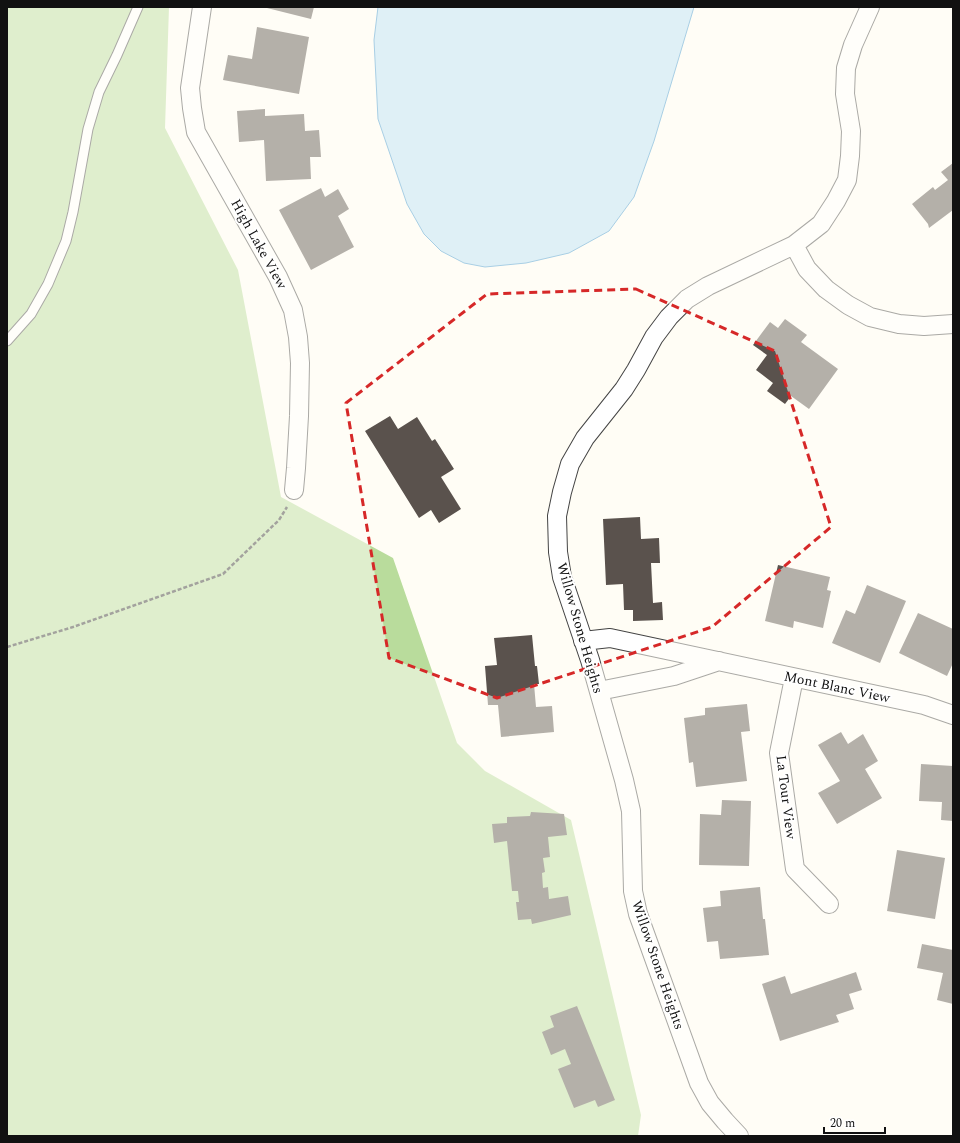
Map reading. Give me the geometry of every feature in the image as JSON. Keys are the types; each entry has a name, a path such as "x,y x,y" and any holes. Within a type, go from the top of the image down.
{"street":[{"name":"High Lake View","path":"202,7 190,88 196,132 278,277 293,310 298,337 300,363 298,446 294,490"},
{"name":"Willow Stone Heights","path":"739,1136 710,1103 699,1083 638,914 634,892 631,811 624,780 599,692 562,577 558,552 557,516 570,464 585,438 628,383 654,337 669,317 687,299 708,286 794,245 821,224 836,201 847,180 850,156 851,131 844,94 846,68 853,45 870,7"},
{"path":"794,245 808,269 826,289 848,305 870,316 899,324 924,326 953,324"},
{"name":"Mont Blanc View","path":"583,641 610,638 924,705 953,715"},
{"path":"599,692 674,676 720,661"},
{"name":"La Tour View","path":"794,678 779,753 795,868 830,904"}],"lane":[{"path":"7,341 31,314 48,284 66,241 73,212 88,129 99,92 138,7"}],"path":[{"path":"7,647 73,627 223,574 279,520 286,509 294,490"}],"highlighted area":[{"path":"636,289 775,351 831,527 712,627 497,698 389,658 346,403 487,294"}],"green space":[{"path":"7,7 169,7 165,128 238,270 281,497 393,558 457,743 485,771 571,820 641,1115 638,1136 7,1136"}],"water":[{"path":"378,7 694,7 654,141 634,197 609,231 569,253 526,263 485,267 464,263 441,251 424,234 407,204 378,119 374,40"}],"building":[{"path":"263,7 314,7 311,19"},
{"path":"257,27 309,37 299,94 223,80 228,55 252,59"},
{"path":"265,109 265,116 304,114 305,131 319,130 321,157 310,157 311,179 266,181 264,140 239,142 237,111"},
{"path":"953,163 953,210 929,228 928,224 912,204 933,187 935,190 948,180 941,172"},
{"path":"321,188 325,197 338,189 349,209 338,216 354,247 311,270 279,210"},
{"path":"785,319 807,335 801,342 838,369 809,409 791,396 785,404 767,391 773,383 756,370 767,355 753,345 770,322 778,328"},
{"path":"390,416 398,429 417,417 432,441 435,439 454,469 441,477 461,509 439,523 431,510 419,518 365,431"},
{"path":"640,517 641,539 659,538 660,563 651,563 653,603 662,602 663,620 633,621 633,610 624,610 623,584 606,585 603,519"},
{"path":"778,565 830,577 827,590 831,591 823,628 794,621 793,628 765,621"},
{"path":"867,585 906,601 880,663 832,643 846,610 855,614"},
{"path":"918,613 953,629 953,663 947,676 899,653"},
{"path":"532,635 535,666 537,666 539,684 534,684 536,707 552,706 554,732 501,737 498,705 488,705 485,666 497,665 494,638"},
{"path":"747,704 750,731 741,732 747,781 696,787 693,762 689,763 684,718 705,715 705,708"},
{"path":"841,732 848,744 863,734 878,761 865,769 882,798 837,824 818,793 840,781 818,745"},
{"path":"921,764 953,766 953,821 941,820 942,802 919,801"},
{"path":"722,800 751,801 749,866 699,865 700,814 721,815"},
{"path":"531,812 564,814 567,835 548,837 550,857 543,858 545,872 542,873 543,888 548,887 549,899 568,896 571,915 532,924 531,919 518,920 516,902 519,902 518,891 512,891 507,841 494,843 492,824 507,823 507,817 530,816"},
{"path":"897,850 945,858 935,919 887,911"},
{"path":"760,887 763,919 765,919 769,955 720,959 718,941 707,942 703,908 721,906 720,891"},
{"path":"922,944 953,950 953,1004 937,1000 943,973 917,968"},
{"path":"856,972 862,990 849,994 854,1009 836,1015 839,1022 780,1041 762,984 785,976 791,994"},
{"path":"577,1006 615,1100 598,1107 595,1100 574,1108 558,1069 571,1064 565,1049 551,1055 542,1032 554,1027 550,1016"}]}
